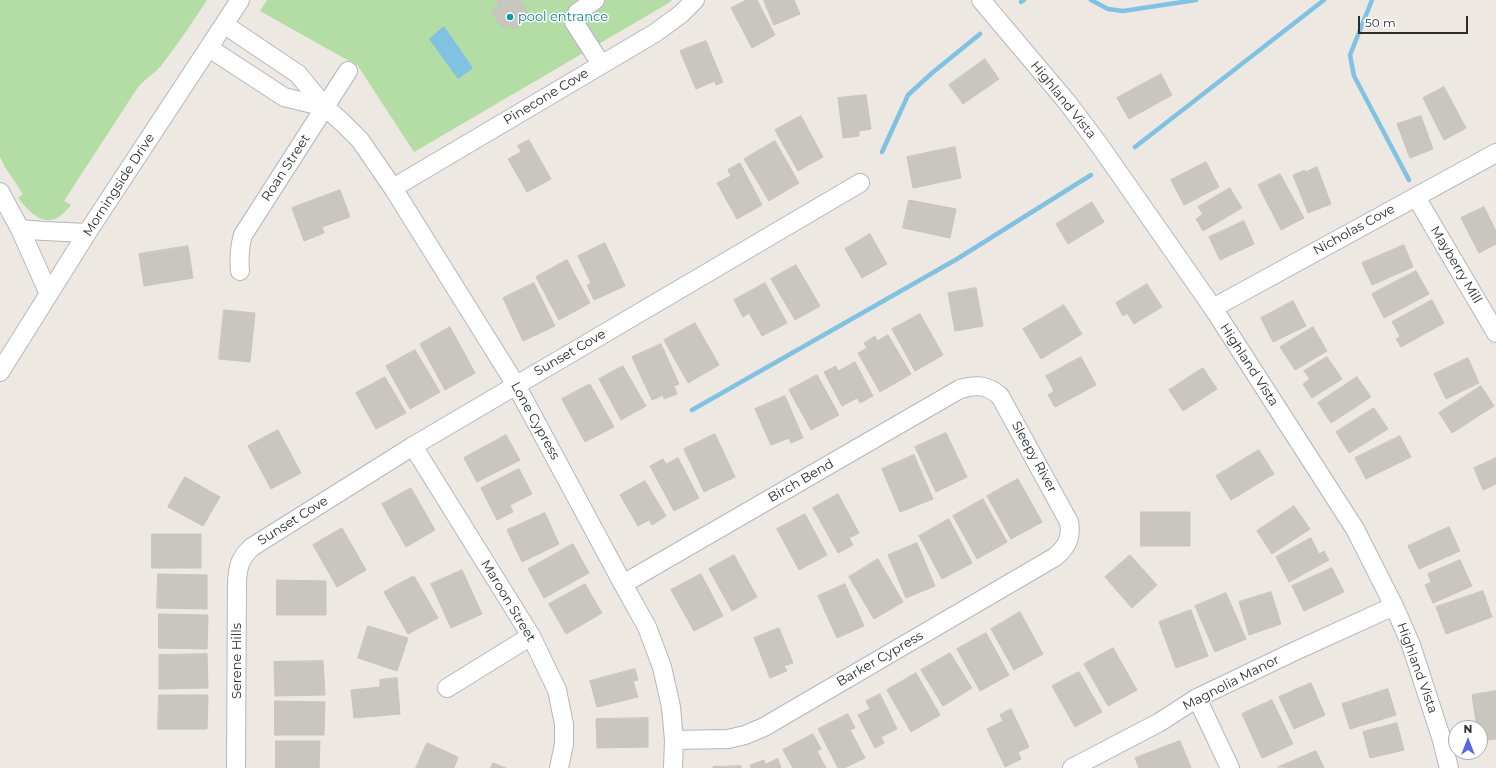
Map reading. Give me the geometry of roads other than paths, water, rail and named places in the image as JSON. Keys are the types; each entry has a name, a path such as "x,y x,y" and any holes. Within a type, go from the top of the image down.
{"street":[{"name":"Morningside Drive","path":"0,372 88,233 240,0"},
{"path":"594,0 577,13 574,22 601,64"},
{"name":"Highland Vista","path":"981,0 1066,102 1100,146 1213,308 1355,529 1394,606 1411,645 1441,737 1449,768"},
{"name":"Pinecone Cove","path":"393,188 655,32 669,23 686,3"},
{"name":"Lone Cypress","path":"225,25 298,74 325,107 360,140 393,188 516,385 623,584 648,627 658,654 669,695 674,740 673,768"},
{"name":"Lone Cypress","path":"210,48 284,97 325,107"},
{"name":"Roan Street","path":"240,271 240,246 243,235 348,71"},
{"name":"Nicholas Cove","path":"1213,308 1496,153"},
{"name":"Sunset Cove","path":"243,555 252,547 413,446 860,183"},
{"path":"0,192 20,229 49,294"},
{"name":"Mayberry Mill","path":"1416,197 1496,333"},
{"path":"20,229 44,232 88,233"},
{"name":"Birch Bend","path":"623,584 960,389 971,386 982,386"},
{"name":"Sleepy River","path":"982,386 992,389 1000,396 1066,514 1070,529 1070,538"},
{"name":"Maroon Street","path":"413,446 531,636 557,690 564,724 564,744 558,768"},
{"name":"Barker Cypress","path":"674,740 728,739 745,735 764,727 1055,557 1062,552 1070,538"},
{"name":"Serene Hills","path":"236,768 237,582 243,555"},
{"name":"Magnolia Manor","path":"1072,768 1160,722 1198,698 1293,652 1394,606"},
{"path":"446,688 531,636"},
{"path":"1198,698 1230,768"}],"water":[{"path":"444,26 473,68 458,79 429,39"}],"waterway":[{"path":"1091,0 1108,9 1123,11 1196,0"},
{"path":"1135,147 1324,0"},
{"path":"1372,0 1350,55 1354,76 1409,180"},
{"path":"882,152 908,95 932,73 980,34"},
{"path":"692,410 957,259 1091,175"}],"place":[{"name":"pool entrance","path":"510,17"}]}
